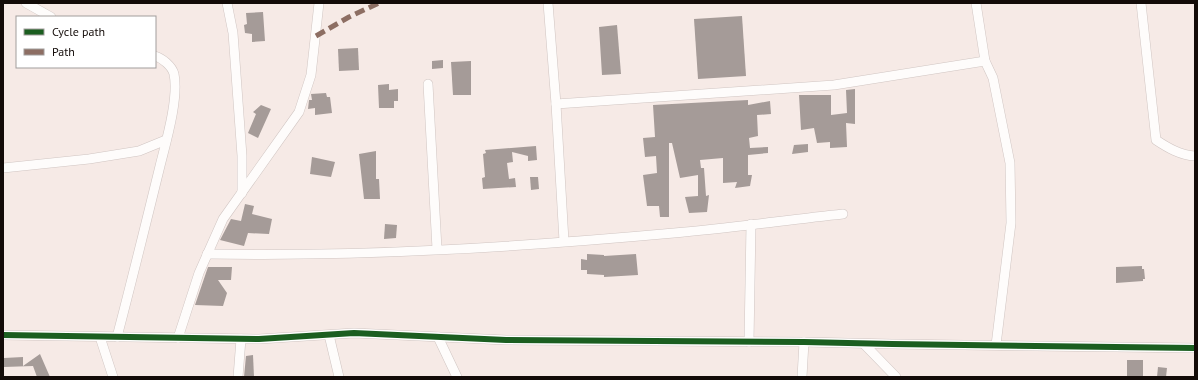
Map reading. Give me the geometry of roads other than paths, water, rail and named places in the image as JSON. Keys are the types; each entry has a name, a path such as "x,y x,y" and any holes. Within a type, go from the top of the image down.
{"street":[{"path":"26,3 49,16"},
{"path":"227,3 233,33 242,156 242,193"},
{"path":"178,338 199,273 223,219 299,112 311,75 319,3"},
{"path":"548,3 556,104 564,241"},
{"path":"976,3 985,62 993,78 1010,163 1011,223 996,345"},
{"path":"1141,3 1156,140 1169,149 1187,156 1195,156"},
{"path":"117,337 166,140 176,87 174,72 162,58 156,56"},
{"path":"556,104 834,85 985,62"},
{"path":"428,84 437,249"},
{"path":"3,168 89,159 139,151 166,140"},
{"path":"207,254 278,255 437,249 675,233 843,214"},
{"path":"749,342 751,224"},
{"path":"3,335 241,339 354,333 506,340 804,342 1195,348"},
{"path":"329,335 339,377"},
{"path":"100,337 113,377"},
{"path":"438,337 457,377"},
{"path":"238,377 241,339"},
{"path":"802,377 804,342"},
{"path":"864,344 896,377"}]}
